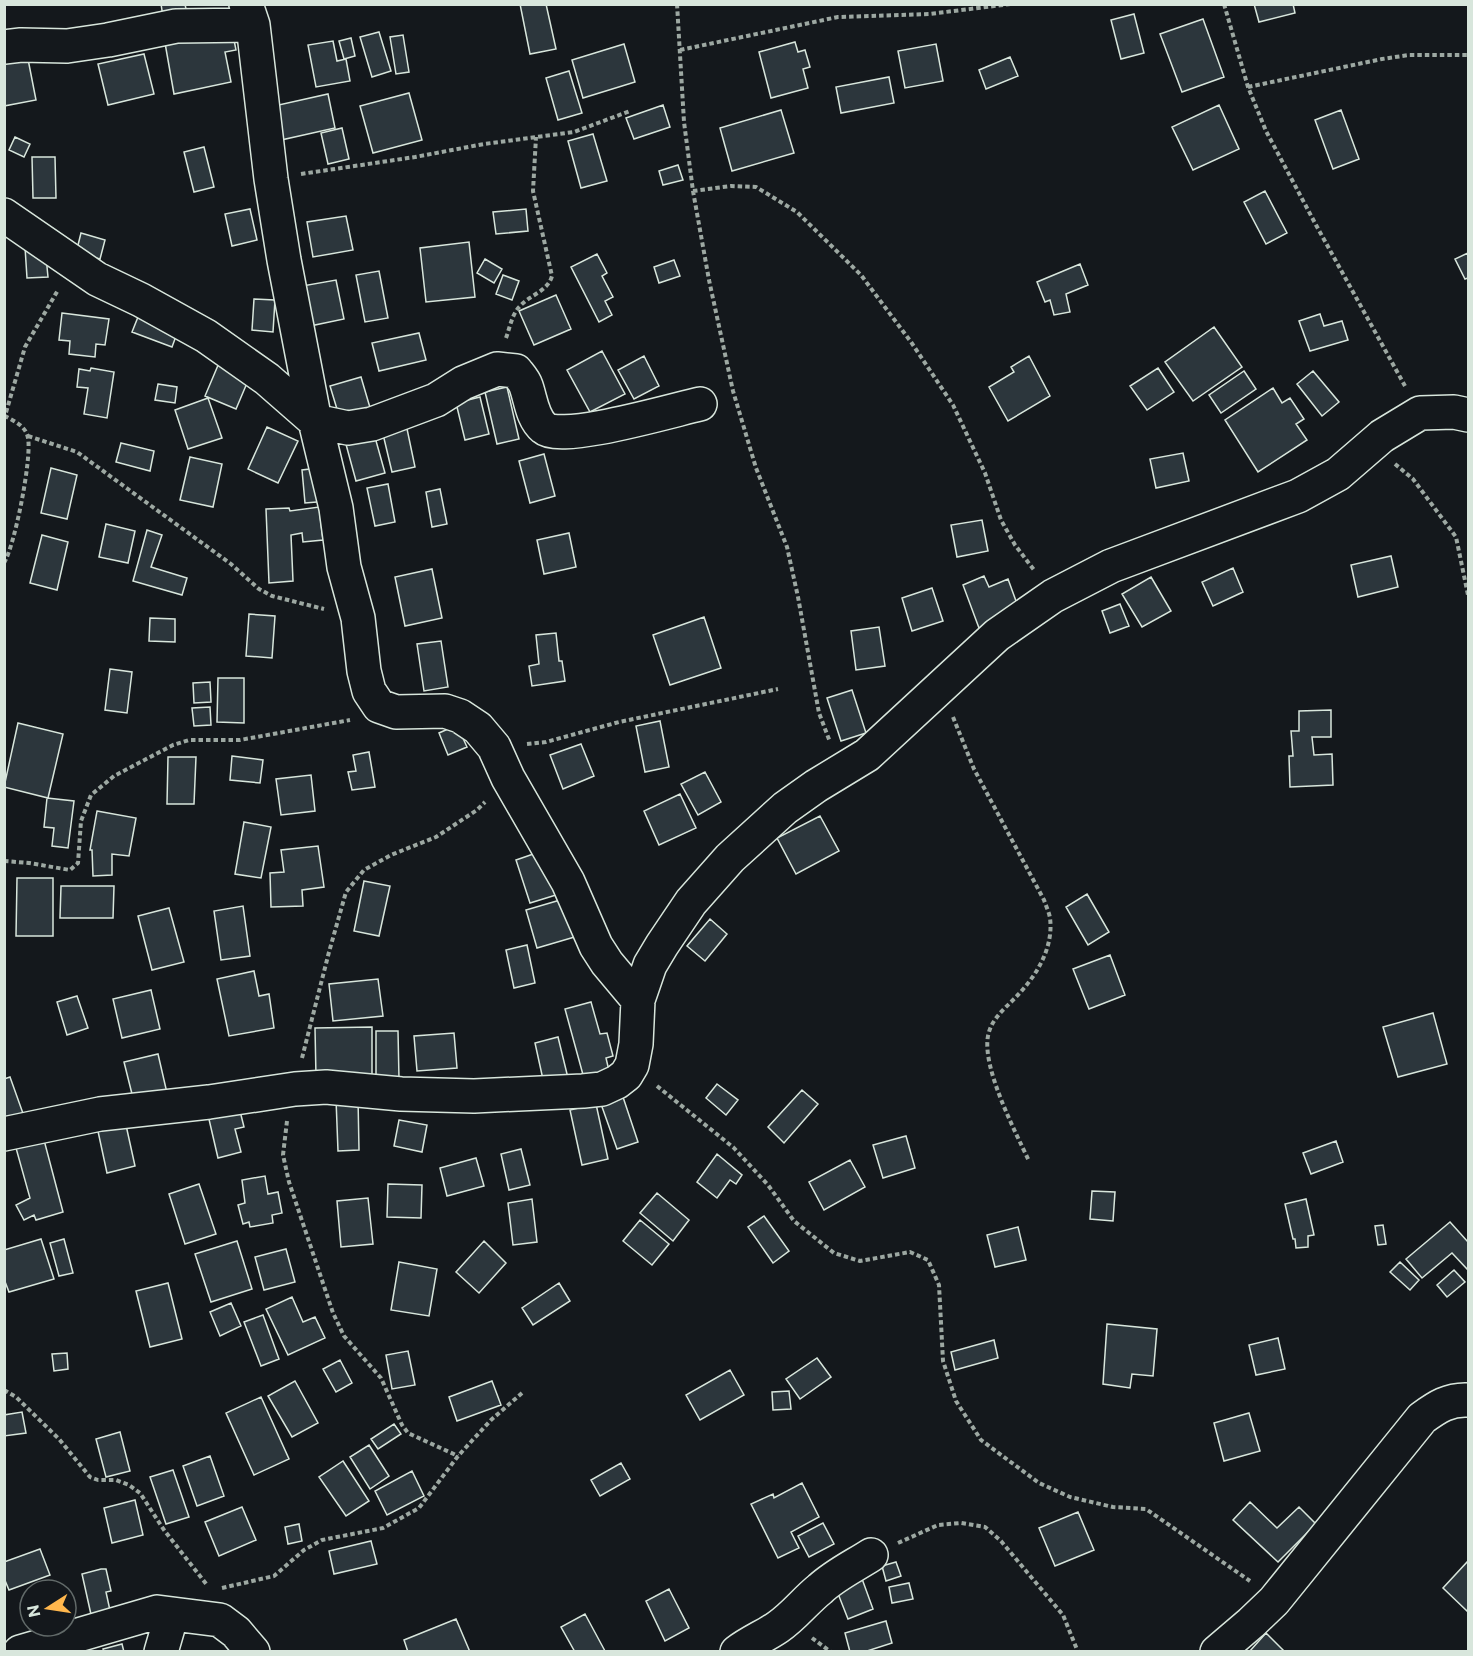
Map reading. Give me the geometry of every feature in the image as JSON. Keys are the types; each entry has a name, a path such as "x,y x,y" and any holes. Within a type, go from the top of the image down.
{"street":[{"path":"4,47 67,46 249,15 284,260 315,421 336,508 344,567 358,618 364,671 369,690 379,706 396,712 445,711 460,716 478,728 494,747 508,778 568,882 596,946 606,963 638,1000"},
{"path":"4,215 97,279 206,336 267,379 315,421 348,428 372,424 436,400 463,383 497,369 516,370 525,383 535,416 543,428 553,433 577,433 700,404"},
{"path":"4,1134 100,1114 209,1102 295,1089 326,1087 401,1094 474,1096 583,1091 602,1089 617,1082 626,1075 632,1065 636,1044 638,1000 651,965 691,902 730,858 785,808 867,755 997,634 1053,596 1112,566 1298,496 1338,474 1382,436 1420,413 1454,412 1468,415"},
{"path":"1217,1652 1274,1601 1422,1418 1439,1406 1456,1400 1468,1400"},
{"path":"738,1652 750,1642 777,1628 837,1576 871,1555"},
{"path":"20,1652 157,1612 220,1620 236,1632 254,1652"},
{"path":"161,1652 172,1614"}],"path":[{"path":"677,4 684,122 709,280 733,391 756,468 787,547 819,713 841,770"},
{"path":"680,50 838,17 929,14 1011,4"},
{"path":"1224,4 1248,87 1266,131 1420,413"},
{"path":"1248,87 1409,55 1468,55"},
{"path":"271,179 574,132 630,111"},
{"path":"497,369 514,314 519,306 550,283 552,276 533,190 536,137"},
{"path":"693,190 731,186 756,187 797,212 861,275 911,342 953,405 985,473 1001,520 1015,545 1053,596"},
{"path":"4,563 17,522 28,457 28,436 21,425 4,416 25,347 73,263"},
{"path":"28,436 77,452 231,564 259,589 272,596 358,618"},
{"path":"1371,445 1413,479 1456,537 1468,596"},
{"path":"941,688 974,769 1044,900 1050,918 1046,956 1018,995 996,1017 988,1035 988,1056 993,1076 1029,1161"},
{"path":"494,747 546,742 619,722 778,689"},
{"path":"4,861 70,870 78,863 81,821 91,795 114,776 173,745 189,740 240,740 396,712"},
{"path":"458,1456 408,1433 402,1425 381,1378 344,1336 333,1313 290,1182 283,1155 284,1129 328,952 346,892 364,870 391,855 436,837 477,810 508,778"},
{"path":"632,1065 734,1148 768,1185 794,1221 834,1252 860,1261 910,1252 928,1260 939,1286 943,1360 956,1401 981,1440 1040,1484 1071,1497 1113,1507 1146,1509 1274,1601"},
{"path":"4,1390 16,1397 59,1439 90,1476 98,1480 116,1480 129,1485 144,1497 164,1530 211,1590 274,1576 304,1550 322,1540 383,1528 419,1508 458,1456 492,1420 522,1393"},
{"path":"871,1555 938,1525 962,1523 985,1527 1000,1541 1063,1615 1078,1652"}],"building":[{"path":"161,4 185,4 188,19 164,23"},
{"path":"520,4 546,4 556,49 530,54"},
{"path":"1254,4 1293,4 1295,13 1259,22"},
{"path":"1134,14 1144,53 1121,59 1111,20"},
{"path":"1203,19 1224,77 1182,92 1160,34"},
{"path":"232,30 236,50 225,52 231,82 174,94 165,43"},
{"path":"379,32 391,71 372,77 360,37"},
{"path":"403,35 409,72 396,74 390,37"},
{"path":"351,38 355,56 344,59 339,41"},
{"path":"333,41 337,61 346,59 350,81 316,87 308,45"},
{"path":"795,42 798,52 805,50 810,67 803,69 808,88 771,98 759,52"},
{"path":"624,44 635,82 583,98 572,60"},
{"path":"936,44 943,81 905,88 898,51"},
{"path":"27,54 36,100 4,106 4,59"},
{"path":"144,54 154,94 108,105 98,64"},
{"path":"1010,57 1018,76 986,89 979,70"},
{"path":"569,71 582,113 558,120 546,78"},
{"path":"889,77 894,103 841,113 836,87"},
{"path":"409,93 422,140 373,153 360,106"},
{"path":"328,94 335,128 281,140 274,106"},
{"path":"663,105 670,127 634,139 626,118"},
{"path":"1219,105 1239,149 1193,170 1172,127"},
{"path":"781,110 794,153 732,171 720,128"},
{"path":"1341,110 1359,159 1333,169 1315,120"},
{"path":"342,128 349,159 328,164 321,133"},
{"path":"593,134 607,181 581,188 568,141"},
{"path":"15,137 30,144 24,157 9,150"},
{"path":"204,147 214,187 194,192 184,152"},
{"path":"32,157 55,157 56,198 33,198"},
{"path":"678,165 683,180 663,185 659,171"},
{"path":"1265,191 1287,233 1266,244 1244,202"},
{"path":"250,209 257,240 232,246 225,214"},
{"path":"526,209 528,231 496,234 493,212"},
{"path":"346,216 353,250 313,257 307,222"},
{"path":"81,233 105,240 100,259 76,253"},
{"path":"469,242 475,297 426,302 420,248"},
{"path":"45,246 48,277 27,278 25,247"},
{"path":"1468,253 1468,278 1465,279 1455,259"},
{"path":"597,254 607,273 602,276 613,297 605,301 612,315 599,322 571,267"},
{"path":"485,259 502,269 494,283 477,273"},
{"path":"674,260 680,276 659,283 654,267"},
{"path":"1080,264 1088,285 1066,294 1070,312 1054,315 1050,300 1045,302 1037,282"},
{"path":"379,271 388,318 365,322 356,275"},
{"path":"503,275 519,281 512,300 496,294"},
{"path":"336,280 344,319 310,326 302,286"},
{"path":"556,295 571,329 534,345 519,311"},
{"path":"254,299 275,300 273,332 252,330"},
{"path":"140,312 179,328 172,347 132,332"},
{"path":"62,313 109,319 105,345 96,344 95,357 69,354 70,341 59,340"},
{"path":"1320,314 1324,326 1342,321 1348,340 1310,351 1299,321"},
{"path":"1214,327 1242,367 1193,401 1165,362"},
{"path":"419,333 426,360 379,371 372,343"},
{"path":"602,351 625,394 590,412 567,370"},
{"path":"644,356 659,386 634,399 618,370"},
{"path":"1029,356 1050,396 1008,421 989,387 1014,372 1011,367"},
{"path":"219,363 250,376 236,409 205,396"},
{"path":"91,368 114,372 107,418 84,414 88,388 77,387 79,369 90,371"},
{"path":"1158,368 1174,392 1147,410 1130,386"},
{"path":"1244,371 1256,389 1221,413 1209,395"},
{"path":"1313,371 1339,402 1322,416 1297,384"},
{"path":"361,377 371,411 340,419 330,386"},
{"path":"158,384 177,387 175,403 155,400"},
{"path":"507,387 519,439 497,444 485,392"},
{"path":"1273,388 1282,403 1290,398 1304,419 1296,424 1307,440 1258,472 1225,420"},
{"path":"480,397 489,434 465,440 456,403"},
{"path":"208,398 222,438 188,449 175,410"},
{"path":"406,424 415,467 392,472 382,430"},
{"path":"267,427 298,441 278,483 248,469"},
{"path":"373,430 385,473 356,481 344,437"},
{"path":"121,443 154,451 150,471 116,462"},
{"path":"1183,453 1189,481 1156,488 1150,459"},
{"path":"544,454 555,496 530,503 519,461"},
{"path":"190,457 222,464 213,507 180,500"},
{"path":"326,467 329,501 305,503 302,470"},
{"path":"51,468 77,475 67,519 41,513"},
{"path":"388,484 395,522 375,526 367,488"},
{"path":"440,489 447,524 432,527 426,492"},
{"path":"319,507 323,540 303,542 302,533 291,535 293,581 269,583 266,509 289,508 290,511"},
{"path":"982,520 988,551 957,557 951,525"},
{"path":"106,524 135,531 128,563 99,557"},
{"path":"147,530 162,535 151,567 187,578 182,595 133,581"},
{"path":"569,533 576,567 544,574 537,540"},
{"path":"42,535 68,542 57,590 30,583"},
{"path":"1391,556 1398,587 1358,597 1351,565"},
{"path":"1233,568 1243,592 1213,606 1202,582"},
{"path":"432,569 442,618 405,626 395,577"},
{"path":"984,576 989,587 1008,579 1020,612 979,628 963,585"},
{"path":"1151,577 1171,611 1142,627 1122,594"},
{"path":"932,588 943,621 912,631 902,598"},
{"path":"1120,604 1129,626 1110,633 1102,611"},
{"path":"249,614 275,616 272,658 246,656"},
{"path":"704,617 721,668 670,685 653,635"},
{"path":"150,618 175,619 175,642 149,641"},
{"path":"879,627 885,666 856,670 851,631"},
{"path":"556,633 559,661 562,661 565,681 532,686 529,666 539,664 536,635"},
{"path":"441,641 448,687 424,691 417,644"},
{"path":"110,669 132,672 127,713 105,710"},
{"path":"218,678 244,678 244,723 217,722"},
{"path":"210,682 211,702 194,703 193,683"},
{"path":"852,690 866,733 841,741 827,698"},
{"path":"210,707 211,725 194,726 192,708"},
{"path":"1331,710 1331,737 1312,737 1314,755 1332,754 1333,785 1290,787 1289,756 1293,756 1291,731 1299,731 1299,711"},
{"path":"660,721 669,767 645,772 636,726"},
{"path":"18,723 63,734 48,798 4,787"},
{"path":"457,725 467,747 448,755 439,733"},
{"path":"581,744 594,776 563,789 550,755"},
{"path":"369,752 375,787 352,790 348,772 356,771 353,755"},
{"path":"232,756 263,760 260,783 230,780"},
{"path":"168,757 196,757 194,804 167,804"},
{"path":"705,772 721,802 698,815 681,784"},
{"path":"311,775 315,811 281,815 276,779"},
{"path":"680,794 696,828 659,845 644,811"},
{"path":"47,798 74,801 68,848 52,846 54,828 44,827"},
{"path":"97,811 136,818 129,856 112,854 112,875 93,876 92,850 90,850"},
{"path":"820,816 839,851 796,874 777,838"},
{"path":"244,822 271,827 261,878 235,874"},
{"path":"318,846 324,887 302,890 303,906 271,907 270,873 284,872 281,850"},
{"path":"542,851 556,895 530,903 516,860"},
{"path":"17,878 53,878 53,936 16,936"},
{"path":"364,881 390,886 379,936 354,931"},
{"path":"61,886 114,886 113,918 60,918"},
{"path":"1087,894 1109,932 1088,945 1066,907"},
{"path":"567,898 578,936 537,948 526,910"},
{"path":"243,906 250,956 221,960 214,911"},
{"path":"169,908 184,962 152,970 138,916"},
{"path":"710,919 727,934 705,961 687,946"},
{"path":"527,945 535,983 514,988 506,950"},
{"path":"1110,955 1125,995 1089,1009 1073,969"},
{"path":"254,971 259,996 269,994 274,1028 229,1036 217,979"},
{"path":"378,979 383,1016 333,1021 329,984"},
{"path":"151,990 160,1029 122,1038 113,999"},
{"path":"77,996 88,1028 67,1035 57,1002"},
{"path":"591,1002 600,1034 607,1033 613,1056 606,1058 610,1075 585,1082 565,1009"},
{"path":"1433,1013 1447,1064 1398,1077 1383,1027"},
{"path":"372,1027 372,1077 316,1077 315,1028"},
{"path":"376,1031 398,1031 399,1079 376,1079"},
{"path":"454,1033 457,1068 417,1071 414,1036"},
{"path":"558,1037 568,1078 544,1084 535,1043"},
{"path":"158,1054 167,1093 134,1102 124,1062"},
{"path":"10,1077 25,1119 4,1127 4,1079"},
{"path":"717,1084 738,1100 726,1115 706,1098"},
{"path":"802,1090 818,1104 784,1143 768,1127"},
{"path":"623,1097 638,1142 617,1149 601,1104"},
{"path":"358,1098 359,1150 338,1151 336,1099"},
{"path":"596,1104 608,1159 582,1165 570,1110"},
{"path":"239,1107 244,1127 235,1129 241,1152 218,1158 208,1115"},
{"path":"124,1116 135,1166 107,1173 96,1122"},
{"path":"399,1120 427,1125 422,1152 394,1146"},
{"path":"906,1136 915,1168 883,1178 873,1145"},
{"path":"44,1140 63,1212 36,1220 34,1215 24,1220 16,1205 30,1198 16,1148"},
{"path":"1336,1141 1343,1162 1311,1174 1303,1153"},
{"path":"521,1149 530,1185 509,1190 501,1154"},
{"path":"717,1154 742,1175 736,1184 730,1180 717,1198 697,1182"},
{"path":"476,1158 484,1186 447,1196 440,1168"},
{"path":"850,1160 865,1187 824,1210 809,1182"},
{"path":"265,1176 268,1194 278,1192 282,1213 272,1215 273,1223 250,1227 249,1222 243,1224 238,1205 245,1203 242,1180"},
{"path":"199,1184 216,1234 185,1244 169,1194"},
{"path":"388,1184 422,1185 421,1218 387,1217"},
{"path":"1092,1191 1115,1192 1113,1221 1090,1219"},
{"path":"657,1193 689,1220 673,1241 640,1213"},
{"path":"368,1198 373,1244 341,1247 337,1201"},
{"path":"532,1199 537,1242 513,1245 508,1203"},
{"path":"1306,1199 1314,1235 1308,1236 1308,1247 1296,1248 1285,1204"},
{"path":"764,1216 789,1251 773,1263 748,1227"},
{"path":"640,1220 669,1244 652,1265 623,1241"},
{"path":"1450,1222 1468,1242 1468,1270 1452,1253 1422,1278 1406,1259"},
{"path":"1383,1225 1386,1244 1378,1245 1375,1226"},
{"path":"1018,1227 1026,1260 995,1267 987,1235"},
{"path":"41,1239 54,1279 9,1292 4,1279 4,1250"},
{"path":"64,1239 73,1273 59,1276 50,1243"},
{"path":"237,1241 252,1289 211,1302 195,1254"},
{"path":"484,1241 506,1263 479,1293 456,1272"},
{"path":"286,1249 295,1282 264,1290 255,1257"},
{"path":"399,1262 437,1269 429,1316 391,1310"},
{"path":"1400,1262 1419,1280 1410,1290 1390,1272"},
{"path":"1454,1270 1465,1282 1447,1297 1437,1285"},
{"path":"168,1283 182,1339 150,1347 136,1291"},
{"path":"559,1283 570,1301 533,1325 522,1308"},
{"path":"292,1297 303,1322 315,1317 325,1338 288,1355 266,1309"},
{"path":"231,1303 241,1326 220,1336 210,1312"},
{"path":"263,1315 279,1359 261,1366 244,1322"},
{"path":"1107,1324 1157,1329 1153,1376 1132,1374 1130,1388 1103,1384"},
{"path":"1278,1338 1285,1369 1256,1375 1249,1345"},
{"path":"994,1340 998,1358 955,1370 951,1352"},
{"path":"408,1351 415,1385 392,1389 386,1355"},
{"path":"67,1353 68,1369 54,1371 52,1354"},
{"path":"817,1358 831,1377 800,1399 786,1379"},
{"path":"340,1360 352,1383 336,1392 323,1369"},
{"path":"730,1370 744,1395 700,1420 686,1395"},
{"path":"295,1381 318,1423 292,1437 268,1396"},
{"path":"492,1381 501,1405 457,1421 449,1397"},
{"path":"789,1391 791,1409 773,1410 772,1392"},
{"path":"261,1397 289,1459 254,1475 226,1413"},
{"path":"22,1412 26,1433 4,1436 4,1415"},
{"path":"1249,1413 1260,1451 1224,1461 1214,1423"},
{"path":"394,1424 401,1434 378,1449 371,1439"},
{"path":"120,1432 130,1471 106,1477 96,1439"},
{"path":"369,1445 389,1476 370,1489 350,1457"},
{"path":"210,1456 224,1496 197,1506 183,1466"},
{"path":"343,1461 369,1501 346,1516 319,1477"},
{"path":"621,1463 630,1479 600,1496 591,1480"},
{"path":"173,1470 189,1517 166,1524 150,1477"},
{"path":"412,1471 424,1496 387,1515 375,1491"},
{"path":"802,1483 819,1517 791,1532 799,1548 778,1558 751,1504 773,1494 774,1498"},
{"path":"135,1500 143,1535 112,1543 104,1508"},
{"path":"1250,1502 1277,1528 1299,1507 1316,1524 1278,1562 1233,1520"},
{"path":"242,1507 256,1540 219,1556 205,1522"},
{"path":"1078,1512 1094,1550 1055,1566 1039,1528"},
{"path":"823,1523 834,1544 809,1557 798,1536"},
{"path":"299,1524 302,1541 288,1544 285,1527"},
{"path":"371,1541 377,1564 334,1574 329,1551"},
{"path":"40,1549 50,1575 42,1578 18,1578 18,1587 9,1590 4,1578 4,1562"},
{"path":"1468,1561 1468,1609 1467,1611 1443,1588"},
{"path":"896,1562 901,1576 886,1581 882,1566"},
{"path":"106,1569 111,1591 106,1592 111,1615 92,1619 82,1574"},
{"path":"861,1576 873,1609 848,1619 835,1586"},
{"path":"909,1583 913,1599 892,1603 889,1587"},
{"path":"669,1589 689,1628 665,1641 646,1601"},
{"path":"585,1614 604,1652 575,1652 561,1627"},
{"path":"456,1619 470,1652 408,1652 404,1640"},
{"path":"886,1621 892,1643 864,1652 850,1652 845,1633"},
{"path":"1266,1633 1285,1652 1249,1652"},
{"path":"122,1644 124,1652 104,1652 103,1649"}]}
